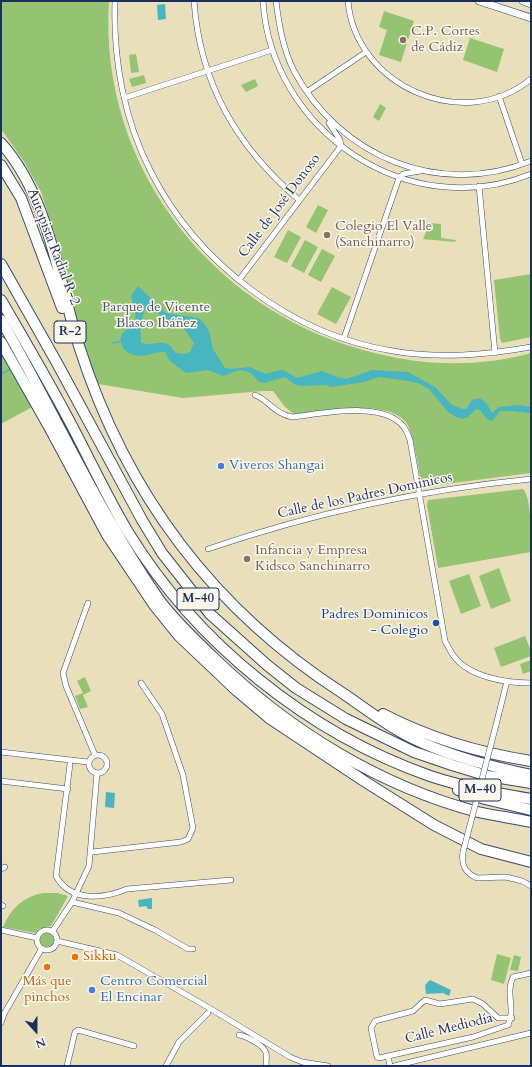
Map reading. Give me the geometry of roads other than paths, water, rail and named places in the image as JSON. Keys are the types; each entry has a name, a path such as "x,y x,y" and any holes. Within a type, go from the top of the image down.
{"highway":[{"path":"1,140 25,178 46,229 78,346 114,439 159,515 192,562 252,624 300,664 376,718 411,738 477,762 531,775"},
{"path":"1,143 10,153"},
{"name":"Autopista Radial R-2","path":"1,165 21,198 52,279 87,382 101,408"},
{"name":"M-40","path":"1,264 54,357 142,520 162,553 210,614 296,688 346,719 414,752 437,760 488,776 531,783"},
{"name":"M-40","path":"1,300 67,417 128,533 149,564 185,609 254,677 288,702 362,747 430,776 531,800"},
{"path":"1,320 116,534 161,602 186,631 244,687 276,713 328,748 365,768 440,800 479,812 531,822"},
{"path":"1,332 39,391"},
{"path":"1,342 48,425 107,535 154,605 179,636 237,691 269,718 371,785 434,825 481,848 531,862"},
{"path":"346,696 407,727 496,755 529,761"},
{"path":"430,776 436,782 485,799 531,810"}],"street":[{"path":"115,1 117,56 124,98 137,140 150,172 198,242 239,280 272,304 314,327 344,338 392,351 415,354 468,356 531,347"},
{"path":"194,1 199,44 207,71 219,100 239,135 262,165 300,200"},
{"path":"263,1 264,22 272,50 284,79 299,104 321,130 341,146 371,165 399,178 455,188 506,183 531,174"},
{"path":"276,1 279,25 285,48 294,71 340,140 341,146"},
{"path":"348,1 352,23 366,52 382,71 402,87 425,97 449,102 474,102 499,96 514,90 531,79"},
{"path":"479,1 531,18"},
{"path":"523,1 531,4"},
{"path":"124,98 272,50"},
{"path":"308,91 366,52"},
{"path":"499,96 522,164"},
{"path":"319,108 338,128 360,145 385,158 422,170 466,175 494,172 531,161"},
{"name":"Calle de José Donoso","path":"239,280 341,146"},
{"path":"344,338 399,178 403,174 422,170"},
{"path":"479,186 495,353"},
{"path":"255,395 263,398 269,406 283,415 292,417 373,411 394,418 404,426 410,440 445,641 453,656 461,664 478,674 507,681 531,683"},
{"name":"Calle de los Padres Dominicos","path":"208,549 299,520 419,494 531,479"},
{"path":"88,603 62,673 95,755"},
{"path":"507,681 463,852 462,863 467,872 477,878 515,878 531,886"},
{"path":"92,852 181,842 188,839 193,828 183,775 177,755 162,714 141,683"},
{"path":"1,752 88,762"},
{"path":"88,762 95,755"},
{"path":"88,762 90,770 97,773 105,770 107,762 103,756 95,755"},
{"path":"70,764 56,876 60,884 84,898 114,894 126,889 231,880"},
{"path":"52,932 72,902 89,866 92,852 97,773"},
{"path":"1,781 68,789"},
{"path":"72,902 119,913 155,930 188,949 193,948"},
{"path":"1,930 37,938"},
{"path":"37,938 42,932 52,932"},
{"path":"37,938 39,946 49,950 53,948 57,942 55,934 52,932"},
{"path":"57,942 117,955 211,1009 290,1057 302,1062 328,1066"},
{"path":"1,1023 4,1014 42,948"},
{"name":"Calle Mediodía","path":"512,1018 498,1018 483,1004 473,999 440,1004 425,1000 413,1011 375,1020 371,1028 379,1058 492,1032 508,1025 512,1018 509,985 513,977 531,973"},
{"path":"166,1066 179,1042 208,1013"},
{"path":"66,1066 75,1032 78,1030 134,1046"},
{"path":"394,1066 531,1033"},
{"path":"239,1035 244,1036 264,1049 267,1053 266,1066"},
{"path":"388,1056 390,1066"}],"water":[{"path":"165,4 166,19 158,20 157,5"},
{"path":"138,286 166,313 198,318 204,323 209,331 213,349 225,368 231,369 249,367 266,374 283,370 297,378 322,371 347,379 372,370 408,372 435,387 452,405 463,409 466,409 472,400 480,398 487,404 492,413 499,407 519,405 531,407 531,413 500,411 492,421 488,420 480,410 476,409 468,417 462,419 448,412 429,389 418,383 379,377 364,382 331,387 325,385 301,386 294,384 285,377 264,383 258,381 252,374 239,370 223,376 208,370 186,373 170,361 165,352 138,356 130,354 124,349 121,343 122,335 134,323 136,314 131,296","holes":["149,308 185,330 194,343 190,352 185,354 176,353 170,345 167,344 144,344 141,342 140,327 145,309"]},
{"path":"106,792 115,793 114,808 105,807"},
{"path":"152,898 152,909 148,909 146,906 139,907 138,900"},
{"path":"430,980 451,990 449,996 443,993 426,994 425,985"}],"waterway":[{"path":"112,343 122,341"},
{"path":"1,374 11,369"}],"place":[{"name":"C.P. Cortes de Cádiz","path":"403,40"},
{"name":"Colegio El Valle (Sanchinarro)","path":"327,235"},
{"name":"Viveros Shangai","path":"221,466"},
{"name":"Infancia y Empresa Kidsco Sanchinarro","path":"247,559"},
{"name":"Padres Dominicos - Colegio","path":"436,623"},
{"name":"Sikku","path":"75,957"},
{"name":"Más que pinchos","path":"47,967"},
{"name":"Centro Comercial El Encinar","path":"92,990"}],"park label":[{"name":"Parque de Vicente Blasco Ibáñez","path":"156,316"}]}
